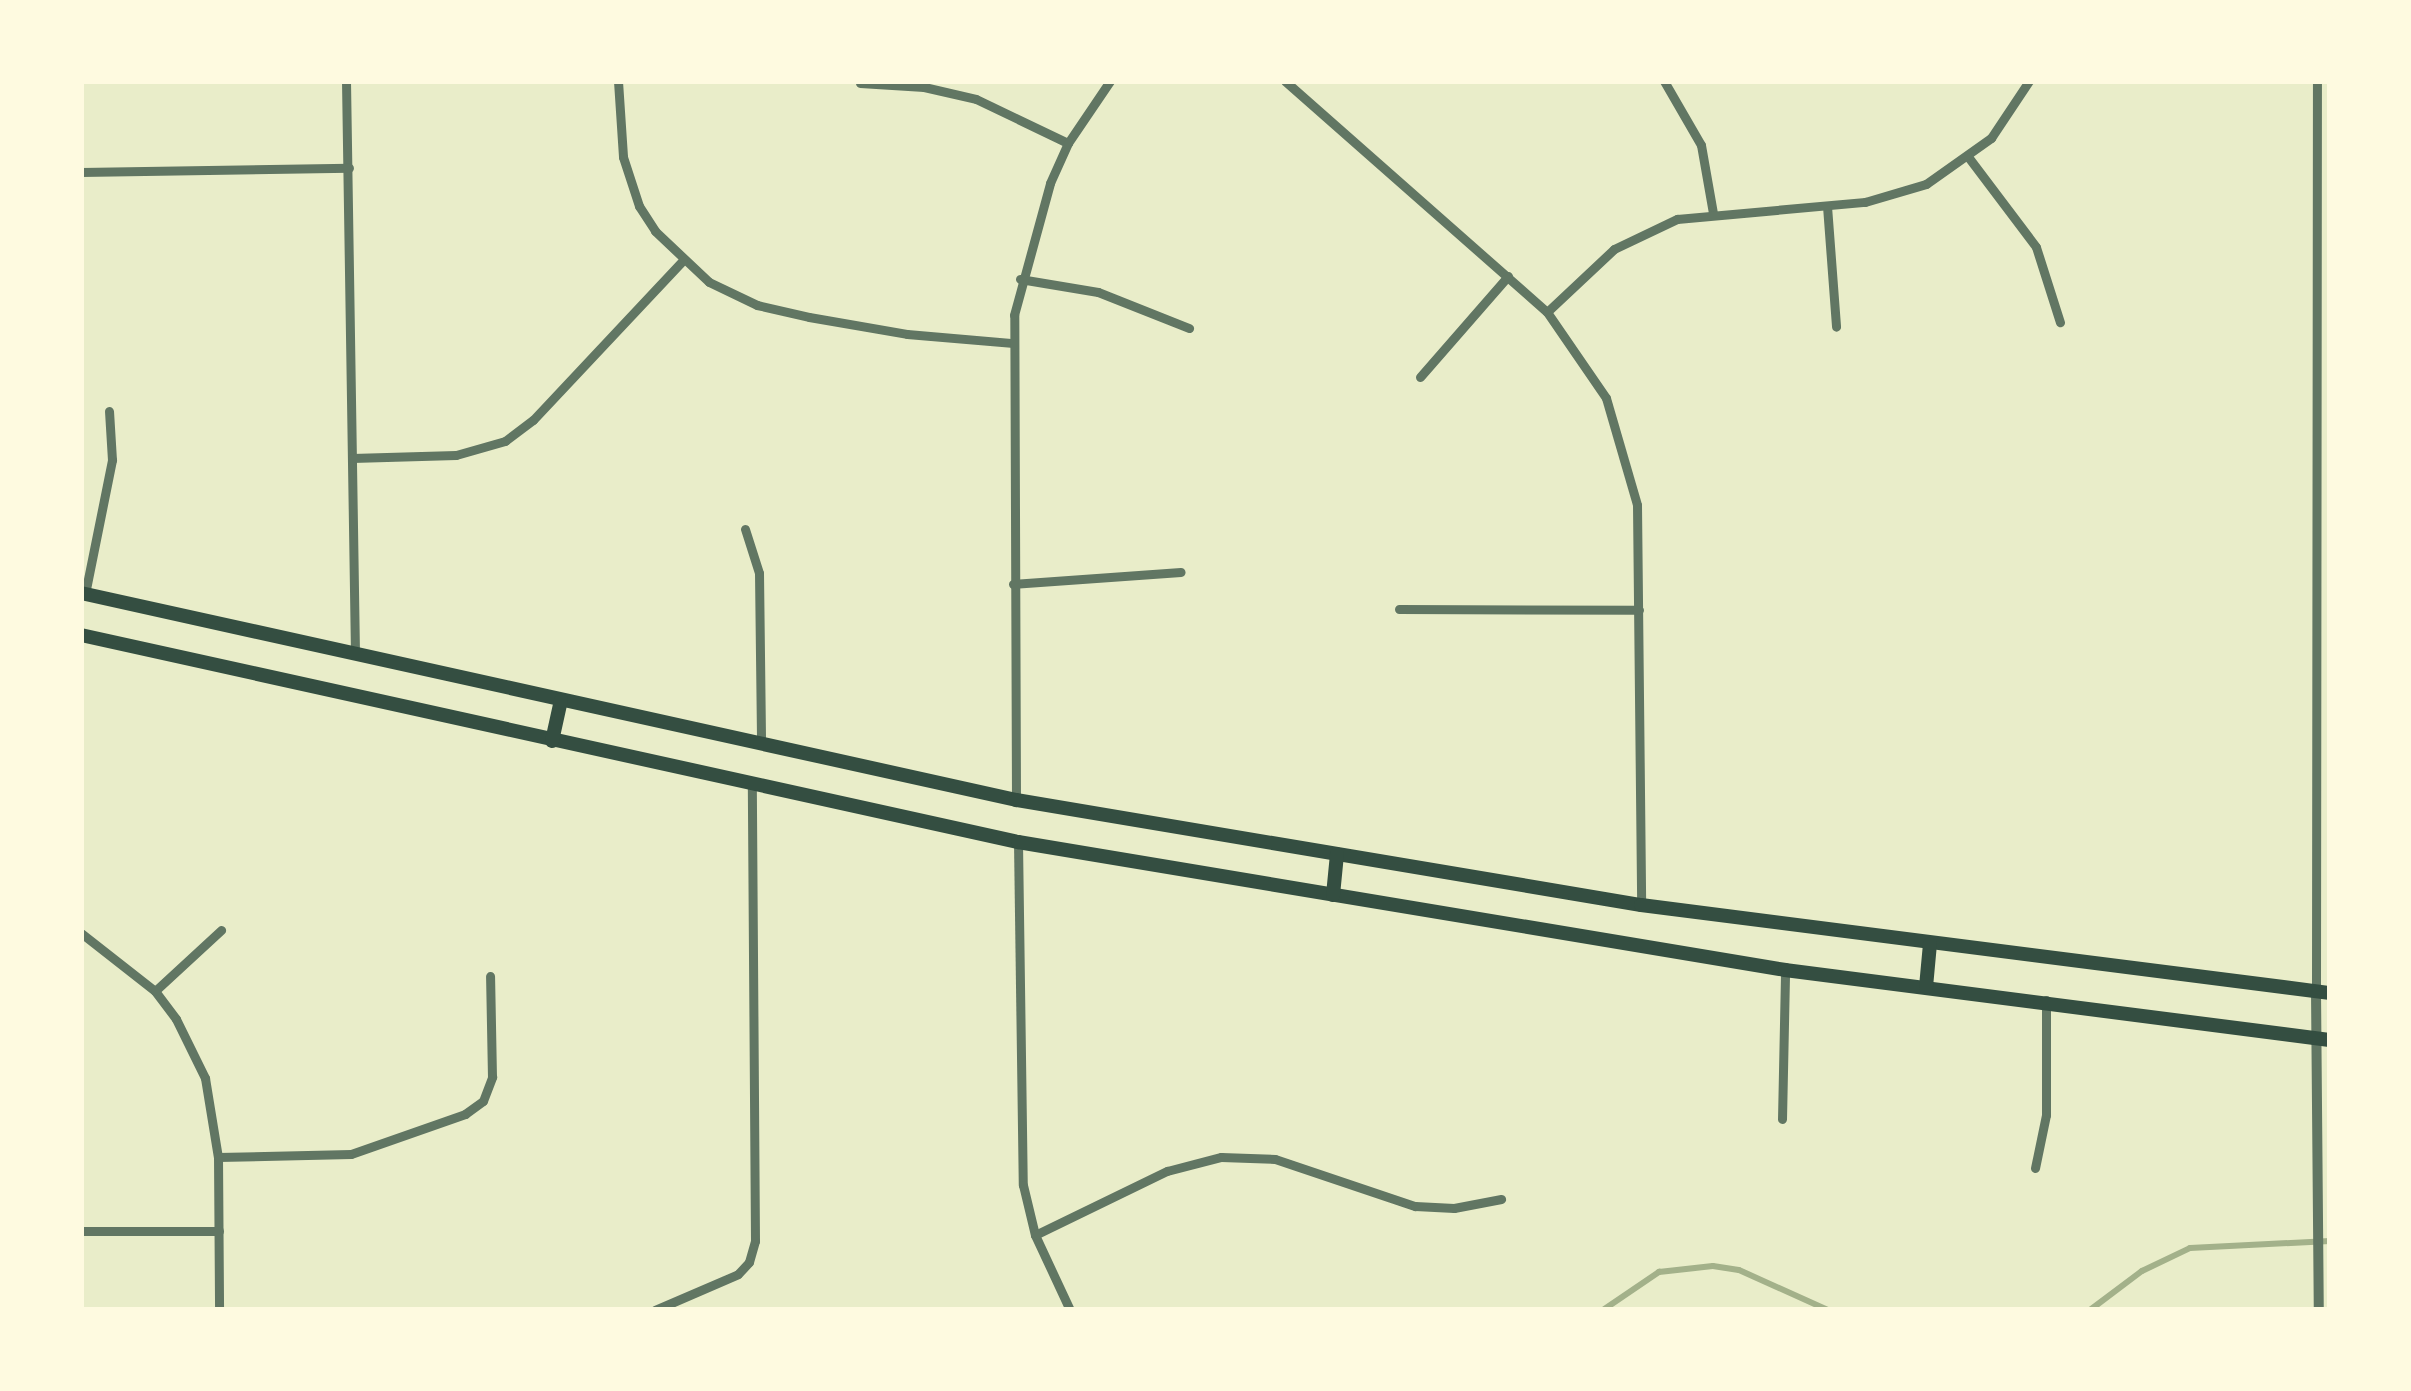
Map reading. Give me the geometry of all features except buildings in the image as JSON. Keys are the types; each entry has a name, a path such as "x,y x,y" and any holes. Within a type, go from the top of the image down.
{"main road":[{"path":"83,594 1016,800 1641,905 2323,992"},
{"path":"81,635 1018,842 1786,970 2324,1039"},
{"path":"552,741 561,700"},
{"path":"1333,896 1337,854"},
{"path":"1926,987 1930,944"}],"street":[{"path":"346,81 355,654"},
{"path":"618,81 629,183 656,231 682,260 731,295 771,308 907,334 1011,343"},
{"path":"1016,800 1011,343 1020,279 1068,143 1110,81"},
{"path":"1285,81 1547,312 1591,370 1623,445 1637,506 1641,905"},
{"path":"1664,81 1683,106 1701,146 1713,213"},
{"path":"1547,312 1614,249 1677,219 1827,206 1909,191 1969,158 2010,117 2029,81"},
{"path":"2317,81 2324,267 2324,1039 2319,1310"},
{"path":"860,83 924,88 976,99 1068,143"},
{"path":"1969,158 2036,247 2060,322"},
{"path":"81,172 349,168"},
{"path":"1827,206 1836,327"},
{"path":"352,458 456,455 506,441 533,420 682,260"},
{"path":"1420,377 1508,276"},
{"path":"1020,279 1098,292 1189,328"},
{"path":"83,594 112,460 109,411"},
{"path":"746,529 759,573 761,745"},
{"path":"1013,584 1181,572"},
{"path":"1399,609 1639,610"},
{"path":"655,1310 738,1274 749,1262 755,1241 752,785"},
{"path":"1018,842 1020,1153 1035,1235 1070,1310"},
{"path":"155,991 221,930"},
{"path":"81,933 124,961 155,991 176,1019 205,1078 218,1157 219,1310"},
{"path":"1782,1119 1786,970"},
{"path":"218,1157 351,1154 466,1114 483,1101 492,1077 490,976"},
{"path":"2035,1168 2046,1115 2046,1000"},
{"path":"1035,1235 1167,1171 1222,1157 1275,1159 1415,1206 1454,1208 1501,1198"},
{"path":"81,1232 219,1231"}],"waterway":[{"path":"2090,1310 2142,1271 2190,1248 2330,1241"},
{"path":"1603,1310 1659,1272 1713,1266 1739,1270 1828,1310"}]}
